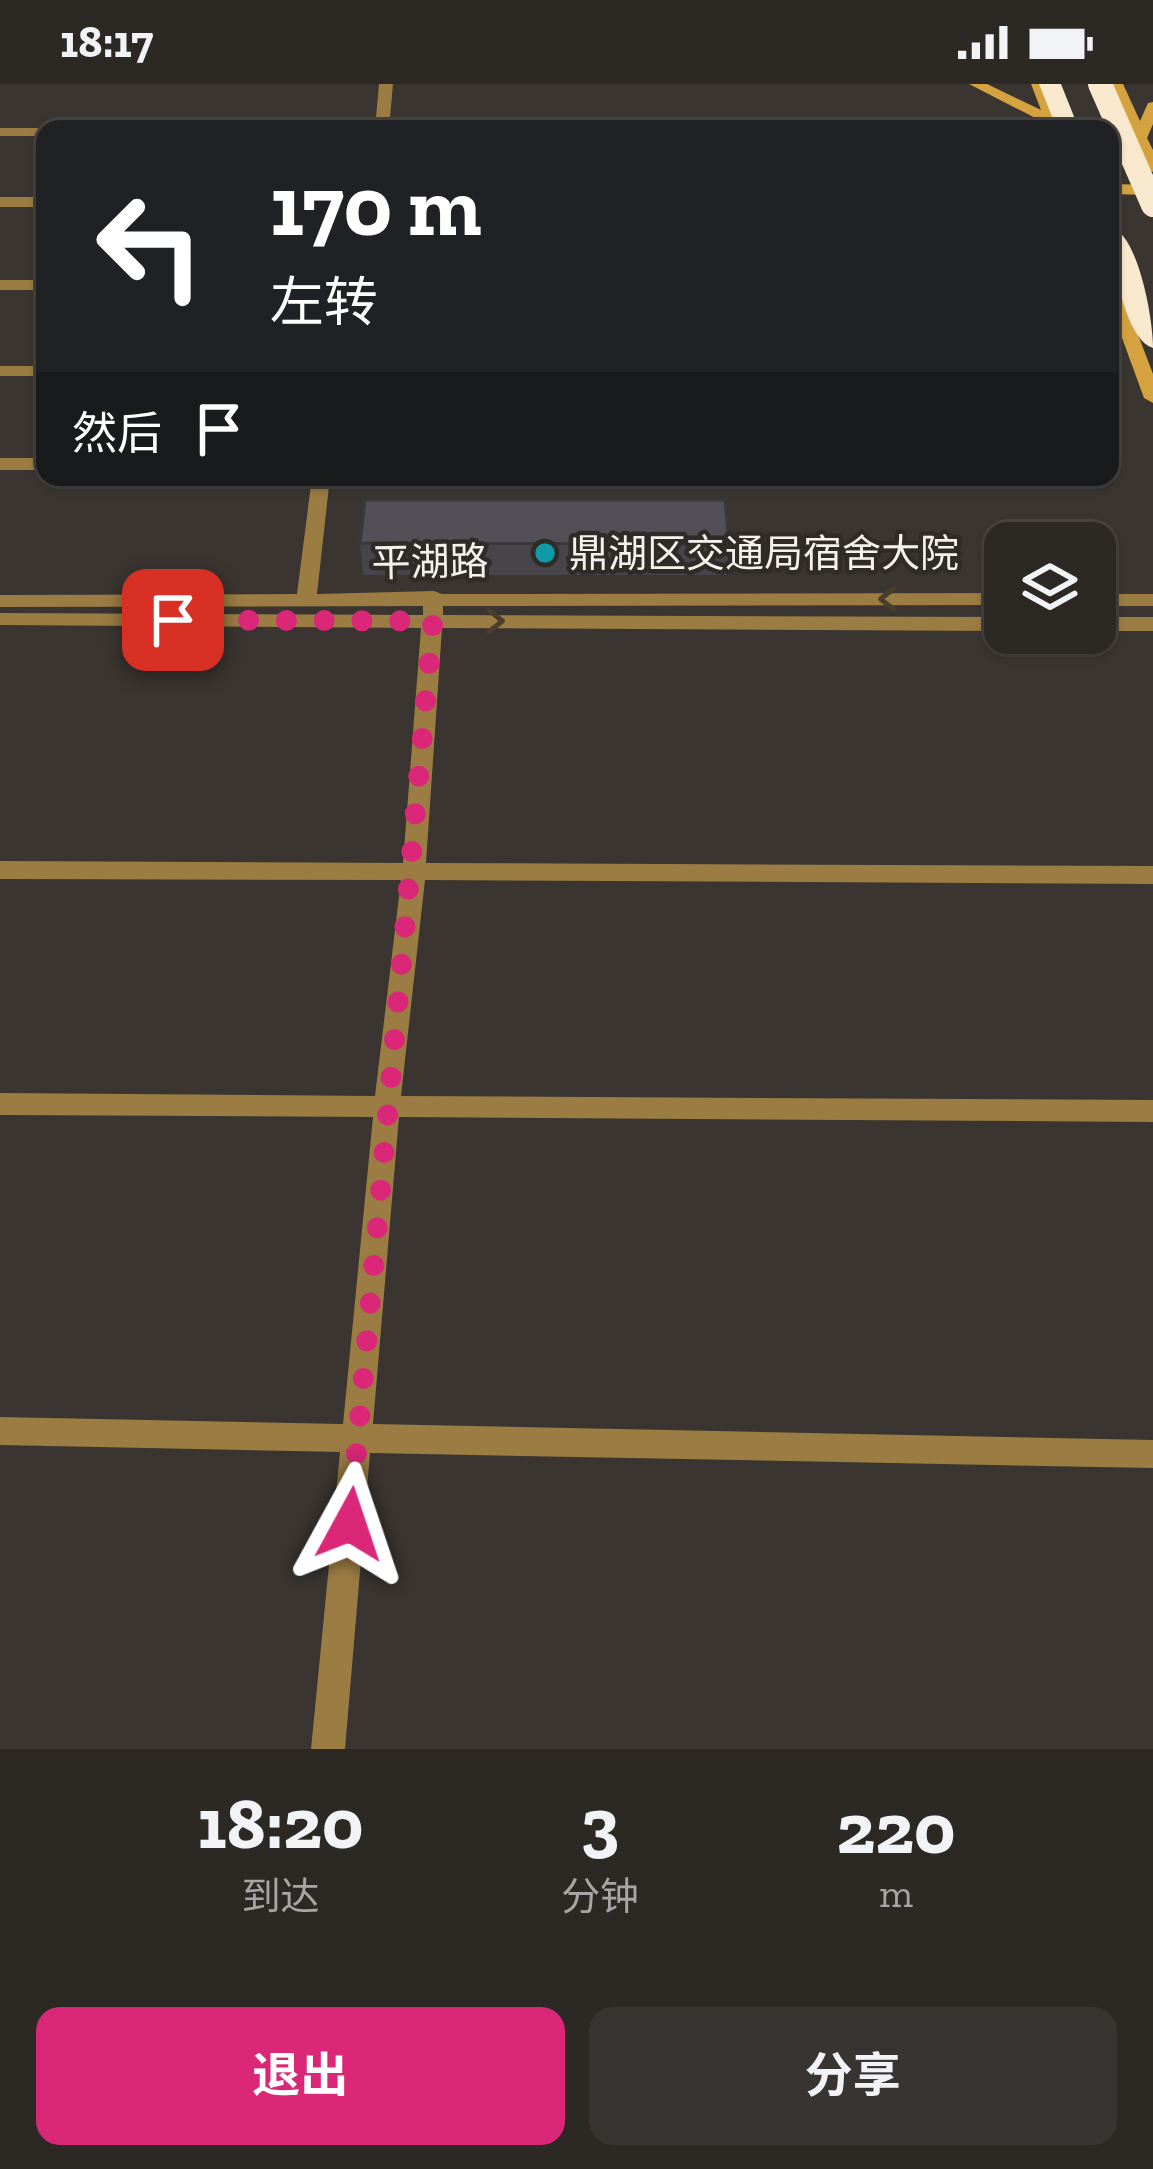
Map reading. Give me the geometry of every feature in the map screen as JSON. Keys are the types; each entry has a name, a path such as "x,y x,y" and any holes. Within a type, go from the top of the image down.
{"highway":[{"path":"1050,84 1058,120"},
{"path":"1100,84 1116,120"},
{"path":"1119,127 1153,205"},
{"path":"1119,255 1153,340"}],"main road":[{"path":"976,84 1047,120"},
{"path":"1038,84 1056,120"},
{"path":"1116,84 1153,167"},
{"path":"1140,138 1153,106"},
{"path":"1119,190 1153,190"},
{"path":"1119,306 1153,398"}],"street":[{"path":"383,120 386,84"},
{"path":"0,132 36,132"},
{"path":"0,202 36,202"},
{"path":"0,285 36,285"},
{"path":"0,371 36,371"},
{"path":"0,464 36,464"},
{"path":"306,600 320,486"},
{"name":"平湖路","path":"0,601 306,600 433,609 984,599"},
{"path":"1116,600 1153,600"},
{"path":"0,620 433,609 984,623"},
{"path":"328,1749 387,1104 414,871 433,609"},
{"path":"1116,624 1153,624"},
{"path":"0,870 1153,875"},
{"path":"0,1105 1153,1111"},
{"path":"0,1431 359,1434 1153,1454"}],"building":[{"path":"365,500 725,500 729,544 360,543"}],"place":[{"name":"鼎湖区交通局宿舍大院","path":"545,553"}],"route":[{"path":"173,620 433,621 414,871 387,1104 350,1524"}]}
